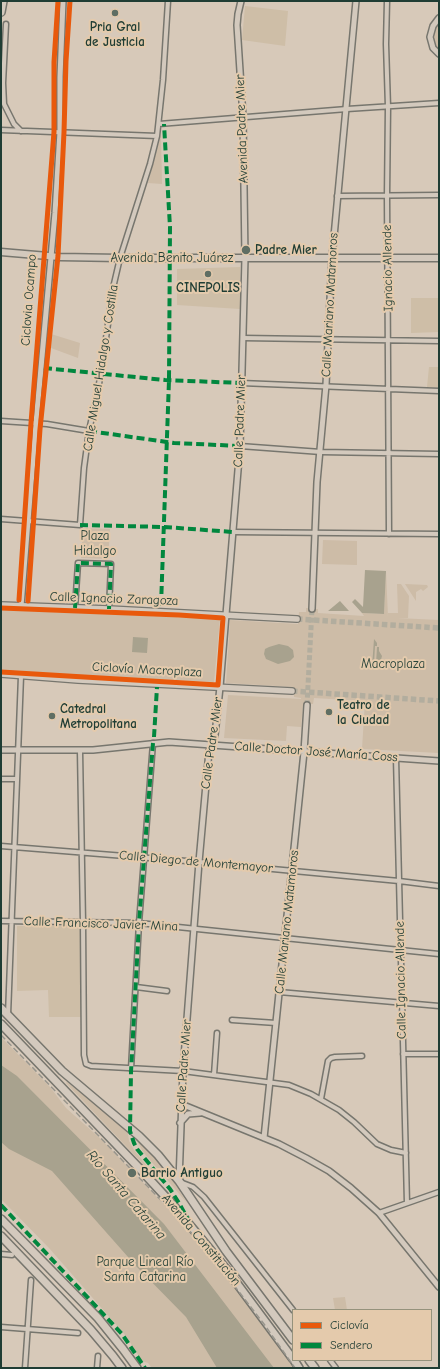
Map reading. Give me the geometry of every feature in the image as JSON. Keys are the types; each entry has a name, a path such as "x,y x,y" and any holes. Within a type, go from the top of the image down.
{"highway":[{"path":"1,12 4,1"},
{"name":"Avenida Constitución","path":"1,1008 74,1082 144,1140 179,1182 226,1251 292,1339"},
{"name":"Avenida Constitución","path":"1,1024 174,1206 227,1270 292,1358"},
{"path":"1,1219 98,1318 123,1348 137,1368"},
{"path":"1,1236 91,1330 110,1351 122,1368"}],"main road":[{"name":"Avenida Benito Juárez","path":"1,252 51,256 120,258 439,258"},
{"name":"Calle Ignacio Zaragoza","path":"1,605 227,614 297,619"},
{"path":"1,674 112,682 292,691"}],"street":[{"path":"21,606 55,213 60,132 62,1"},
{"name":"Calle Miguel Hidalgo y Costilla","path":"28,521 80,525 84,468 89,431 101,374 111,300 120,258 150,164 157,136 164,80 168,1"},
{"name":"Avenida Padre Mier","path":"241,1 237,25 243,118 245,258"},
{"name":"Calle Mariano Matamoros","path":"312,609 319,452 326,385 332,258 356,1"},
{"name":"Ignacio Allende","path":"387,1 389,534"},
{"path":"439,18 433,26 430,37 434,48 439,54"},
{"path":"6,24 3,83 4,104 14,124 22,131"},
{"path":"159,124 439,103"},
{"path":"1,130 157,136"},
{"path":"337,196 439,195"},
{"name":"Calle Padre Mier","path":"179,1182 183,1071 199,862 209,751 215,735 220,687 240,446 245,258"},
{"path":"243,338 388,341 439,340"},
{"path":"241,383 326,385 388,390 439,391"},
{"path":"1,421 36,423 89,431"},
{"path":"240,446 319,452 439,454"},
{"path":"1,519 28,521"},
{"path":"233,532 315,534 439,534"},
{"path":"75,608 78,563 111,564 109,609"},
{"path":"8,1016 21,676"},
{"name":"Calle Mariano Matamoros","path":"264,1138 304,752 307,705"},
{"name":"Calle Doctor José María Coss","path":"1,750 104,750 169,742 439,761"},
{"path":"131,1069 139,923 153,743"},
{"path":"80,751 84,1055 86,1064 91,1066 131,1069 183,1071 289,1085 321,1099 347,1116 377,1144 406,1154"},
{"name":"Calle Ignacio Allende","path":"396,758 407,1203"},
{"path":"1,779 17,779"},
{"name":"Calle Diego de Montemayor","path":"1,846 199,862 439,886"},
{"name":"Calle Francisco Javier Mina","path":"1,921 139,923 439,954"},
{"path":"136,987 167,991"},
{"path":"280,992 439,1006"},
{"path":"232,1020 276,1023"},
{"path":"214,1075 217,1033"},
{"path":"403,1054 439,1054"},
{"path":"321,1099 328,1061 335,1057 362,1056"},
{"path":"181,1104 264,1138 317,1164 351,1188 379,1213 439,1287"},
{"path":"180,1123 188,1114 205,1114"},
{"path":"179,1182 193,1186 204,1197 292,1309"},
{"path":"379,1213 439,1192"},
{"path":"1,1254 12,1255"},
{"path":"26,1368 31,1280"},
{"path":"1,1327 78,1333"},
{"path":"97,1368 98,1356"}],"shaded area":[{"path":"245,6 288,11 285,46 242,40"},
{"path":"240,267 240,309 177,305 177,269"},
{"path":"411,298 439,298 439,332 411,333"},
{"path":"429,367 439,367 439,388 427,387"},
{"path":"17,926 82,926 81,1017 49,1017 48,990 17,991"}],"green space":[{"path":"439,19 439,51 433,43 432,36 433,29"},
{"path":"161,134 162,184 148,183"},
{"path":"51,334 80,343 78,358 51,348"},
{"name":"Plaza Hidalgo","path":"83,528 110,529 108,559 81,558"},
{"path":"323,540 357,541 357,565 322,564"},
{"name":"Macroplaza","path":"386,571 388,617 388,613 398,613 397,584 401,584 409,596 408,618 397,618 439,620 439,753 362,749 365,701 314,698 313,704 303,704 301,727 287,726 286,741 224,738 228,695 301,699 294,697 294,687 226,683 230,620 298,624 299,612 306,612 306,608 318,609 318,613 364,616 362,613 384,614"},
{"path":"405,584 427,585 428,587 423,591 421,589 416,592 416,601"},
{"path":"1,610 220,619 214,682 102,678 1,670"},
{"name":"Parque Lineal Río Santa Catarina","path":"1,1037 50,1087 66,1108 102,1140 186,1227 224,1271 274,1337 295,1368 152,1368 148,1363 142,1361 126,1336 49,1248 1,1199"},
{"path":"67,1082 122,1125 128,1133 129,1141 134,1150 159,1181 66,1083"},
{"path":"136,1139 147,1148 169,1174 187,1203 143,1152"},
{"path":"345,1297 347,1309 335,1309 333,1298"}],"water":[{"path":"365,570 386,571 384,614 362,613 352,602 355,599 363,607"},
{"path":"340,601 349,611 328,611"},
{"path":"133,637 148,638 147,653 132,652"},
{"path":"374,639 377,646 375,646 374,664 376,664 377,647 379,647 379,651 382,656 379,667 372,667"},
{"path":"279,644 288,646 293,650 294,657 290,661 278,664 266,659 264,654 265,649"},
{"name":"Río Santa Catarina","path":"1,1065 17,1076 164,1224 274,1368 217,1368 186,1317 136,1266 52,1171 9,1149 1,1142"}],"tunnel":[{"path":"307,705 312,609"},
{"path":"297,619 439,628"},
{"path":"292,691 439,701"}],"railway":[{"path":"1,1035 184,1224 264,1324 295,1368"}],"marked path":[{"path":"161,606 169,380 170,227 164,124"},
{"path":"44,368 165,380 241,383"},
{"path":"89,431 174,443 240,446"},
{"path":"80,525 164,527 233,532"},
{"path":"75,608 78,563 111,564 109,609"},
{"path":"154,737 157,687"},
{"path":"153,743 139,923 131,1072 130,1131 137,1149 170,1189 192,1227"},
{"path":"1,1205 122,1334 145,1368"}],"cycle path":[{"name":"Ciclovia Ocampo","path":"19,600 31,423 54,132 54,62 58,1"},
{"path":"28,601 40,429 58,256 70,1"},
{"name":"Ciclovía Macroplaza","path":"1,608 223,618 218,685 1,672"}],"place":[{"name":"Pria Gral de Justicia","path":"115,13"},
{"name":"Padre Mier","path":"246,250"},
{"name":"CINEPOLIS","path":"208,274"},
{"name":"Teatro de la Ciudad","path":"329,712"},
{"name":"Catedral Metropolitana","path":"52,716"},
{"name":"Barrio Antiguo","path":"132,1173"}]}
